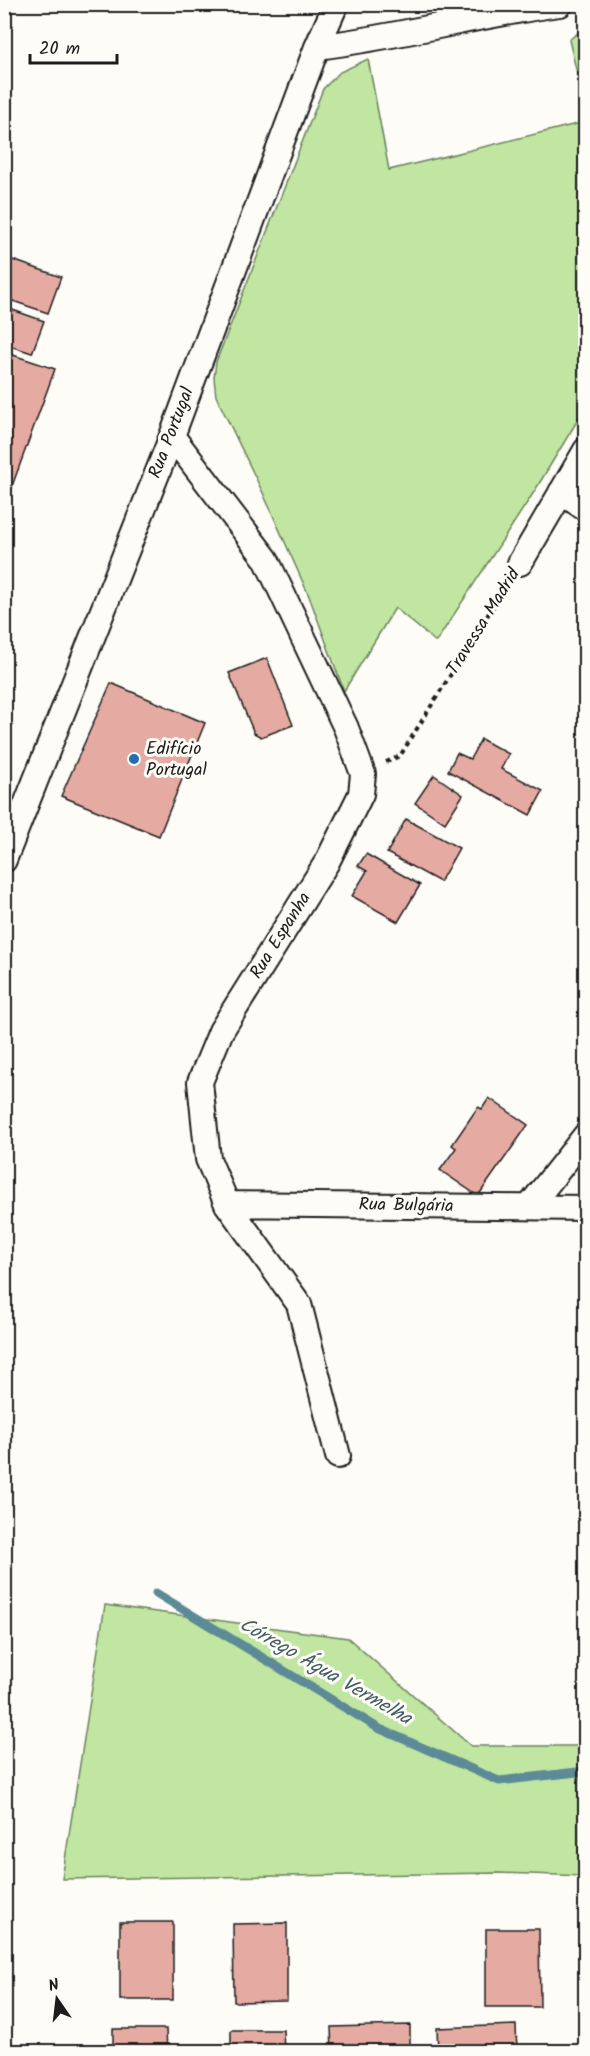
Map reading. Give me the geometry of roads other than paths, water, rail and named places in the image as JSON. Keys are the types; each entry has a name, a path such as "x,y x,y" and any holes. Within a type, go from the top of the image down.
{"street":[{"name":"Rua Portugal","path":"4,860 172,436 317,47 336,4"},
{"path":"317,47 356,42 560,4"},
{"name":"Rua Espanha","path":"172,436 266,559 346,728 363,774 361,794 327,862 221,1031 200,1082 208,1159 227,1204 299,1304 338,1455"},
{"name":"Travessa Madrid","path":"520,563 585,450"},
{"path":"561,492 585,509"},
{"path":"529,1207 585,1135"},
{"name":"Rua Bulgária","path":"227,1204 585,1208"}],"waterway":[{"name":"Córrego Água Vermelha","path":"156,1593 378,1728 499,1781 586,1771"}],"place":[{"name":"Edifício Portugal","path":"134,759"}]}
